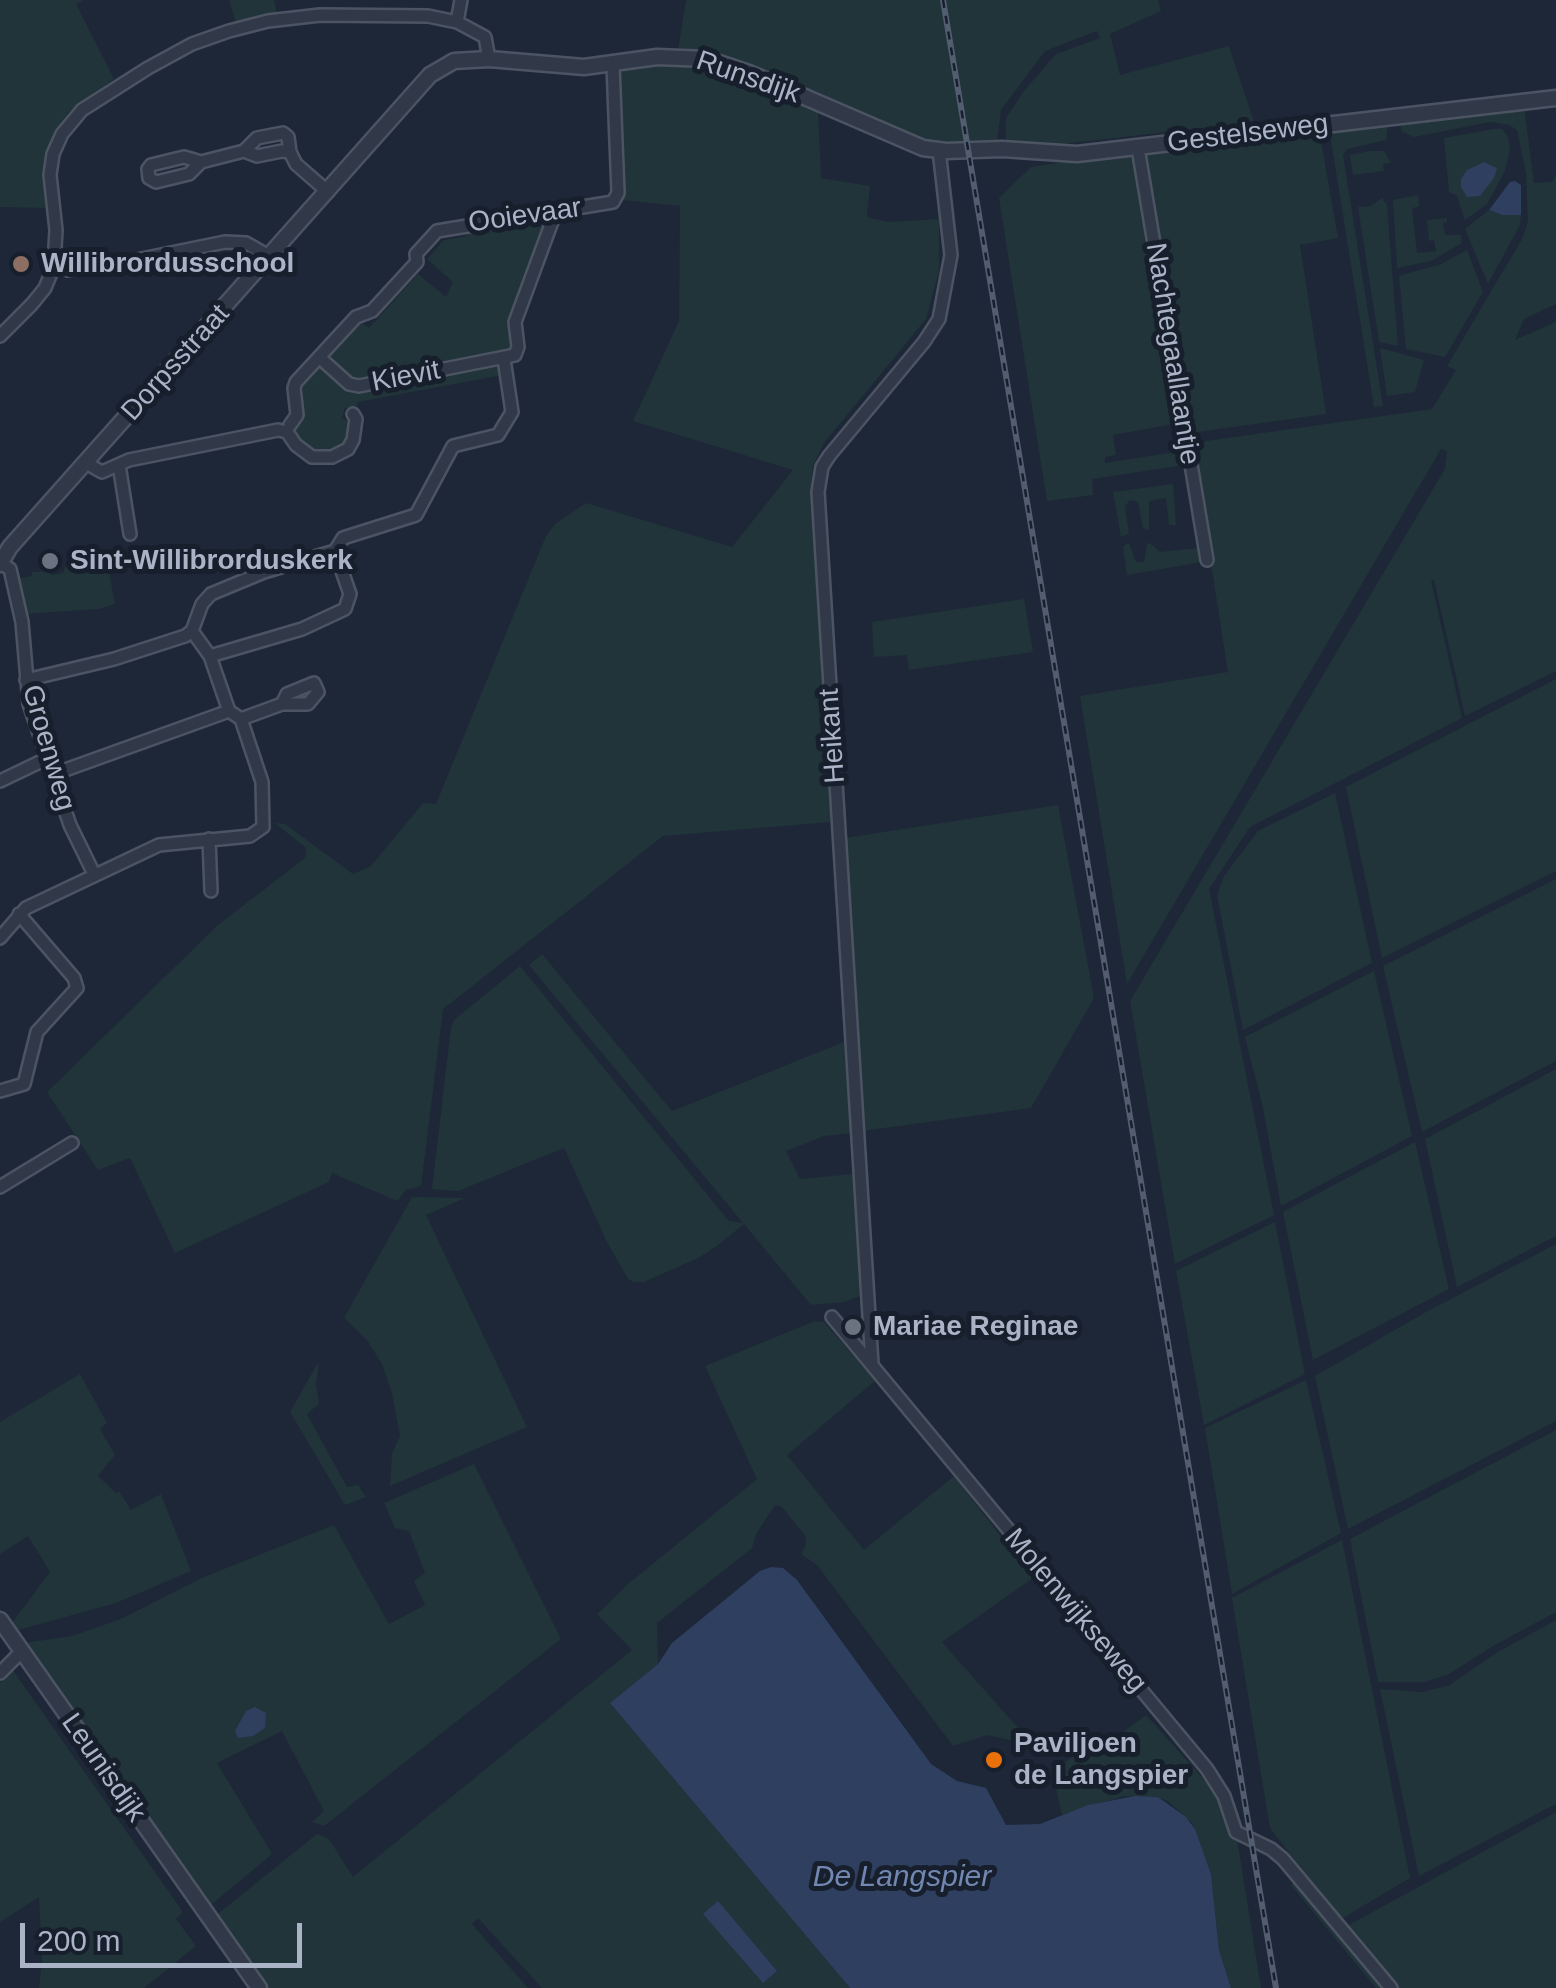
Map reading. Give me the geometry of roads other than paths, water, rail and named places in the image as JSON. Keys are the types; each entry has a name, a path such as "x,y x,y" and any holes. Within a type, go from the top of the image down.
{"street":[{"path":"457,22 461,0"},
{"path":"0,336 44,288 54,266 56,230 50,175 53,154 62,134 82,110 148,68 192,44 229,31 298,16 399,15 457,22 485,37 489,58"},
{"name":"Runsdijk","path":"489,58 566,67 613,65 657,56 707,60 764,79 923,148 938,150"},
{"name":"Dorpsstraat","path":"0,563 430,75 454,61 489,58"},
{"name":"Ooievaar","path":"290,425 296,415 296,382 356,317 372,311 417,262 416,254 436,231 608,204 617,198 613,65"},
{"name":"Gestelseweg","path":"938,150 1058,154 1138,148 1556,98"},
{"path":"201,162 244,151 257,138 283,133 288,137 296,164 328,192"},
{"name":"Nachtegaallaantje","path":"1138,148 1207,560"},
{"name":"Heikant","path":"872,1364 818,492 828,456 924,342 939,318 951,255 938,150"},
{"path":"192,632 202,604 211,594 264,572 335,551 343,538 416,515 453,446 498,436 514,408 504,359 518,351 515,322 556,212"},
{"path":"54,266 68,270 110,262 122,264 225,242 246,243 268,256"},
{"name":"Kievit","path":"319,357 353,386 504,359"},
{"path":"86,463 102,472 129,460 278,430 288,432 296,445 312,457 332,457 348,449 353,440 353,414"},
{"path":"120,465 130,534"},
{"path":"210,656 272,640 346,609 350,594 335,551"},
{"name":"Groenweg","path":"0,563 10,569 22,622 30,704 70,825 94,874"},
{"path":"0,938 18,914 159,845 258,833 266,821 261,774 241,719 229,711 210,656 192,632"},
{"path":"26,680 114,659 192,632"},
{"path":"241,719 282,704"},
{"path":"54,774 229,711"},
{"path":"0,780 48,758"},
{"path":"209,840 211,891"},
{"path":"0,1092 24,1084 37,1032 77,988 74,978 18,914"},
{"path":"0,1186 72,1143"},
{"name":"Molenwijkseweg","path":"832,1316 1208,1769 1224,1796 1236,1832 1271,1848 1282,1859 1391,1988"},
{"name":"Leunisdijk","path":"0,1620 259,1988"},
{"path":"0,1673 22,1651"}],"water":[{"path":"1484,162 1497,168 1494,178 1480,196 1467,197 1461,179 1467,170"},
{"path":"1510,182 1521,185 1521,215 1489,210"},
{"name":"De Langspier","path":"783,1568 797,1580 931,1764 957,1781 986,1788 1006,1825 1040,1824 1088,1805 1135,1796 1158,1797 1186,1817 1195,1829 1211,1874 1219,1950 1231,1988 850,1988 610,1703 658,1664 672,1643 760,1571"},
{"path":"255,1707 266,1713 265,1728 253,1736 238,1738 235,1731 246,1711"},
{"path":"718,1901 777,1971 763,1983 703,1914"}],"railway":[{"path":"943,0 1276,1988"}],"place":[{"name":"Willibrordusschool","path":"21,264"},
{"name":"Sint-Willibrorduskerk","path":"50,561"},
{"name":"Mariae Reginae","path":"853,1327"},
{"name":"Paviljoen de Langspier","path":"994,1760"}]}
